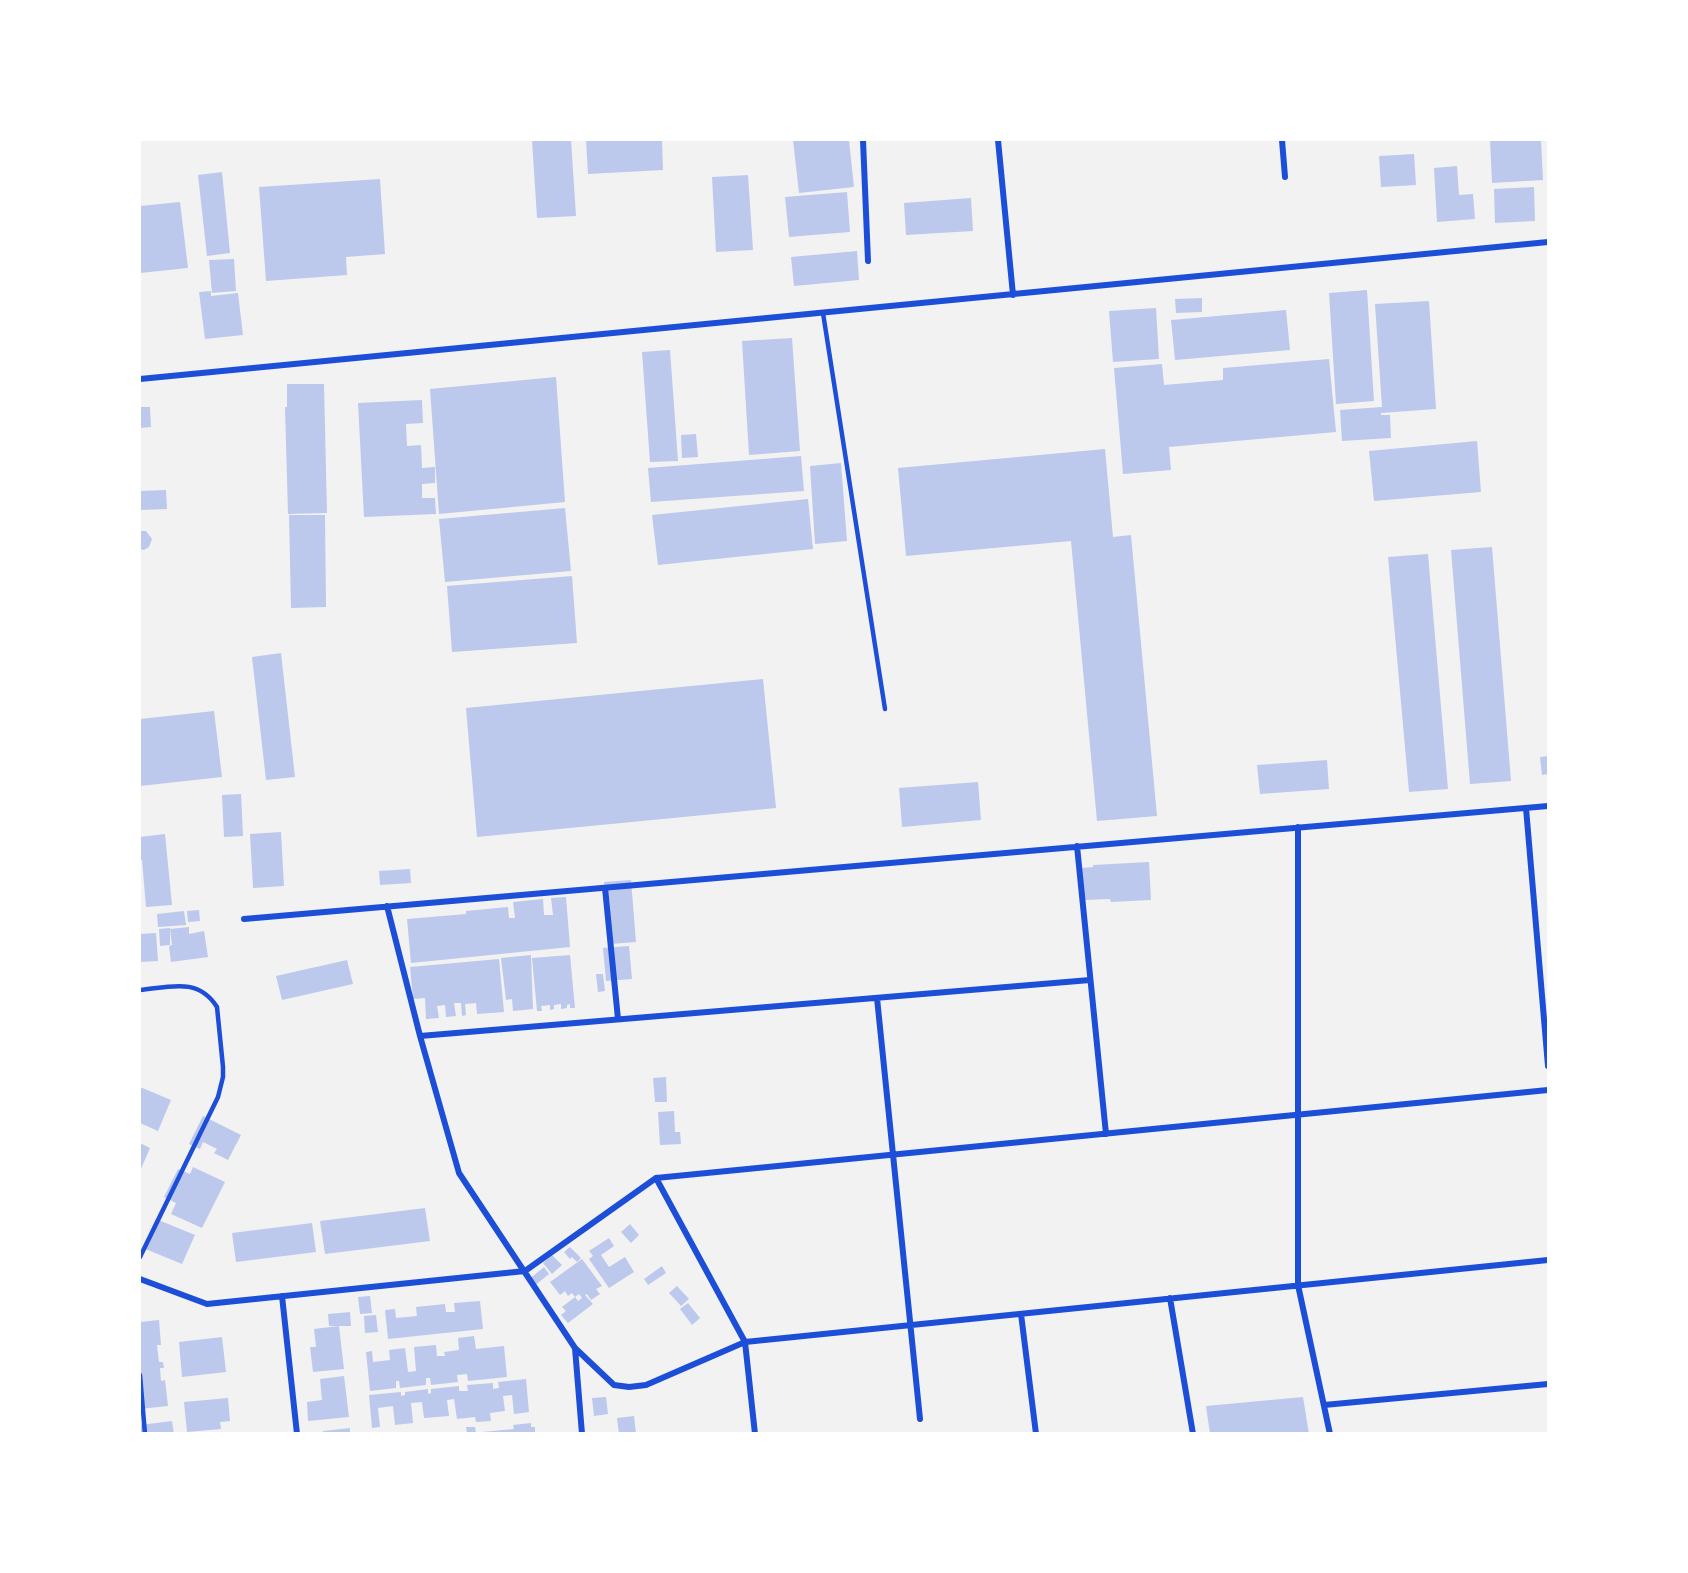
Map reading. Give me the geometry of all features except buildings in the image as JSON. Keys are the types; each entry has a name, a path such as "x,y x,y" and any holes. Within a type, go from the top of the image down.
{"street":[{"path":"863,140 868,261"},
{"path":"998,140 1013,295"},
{"path":"1282,140 1285,177"},
{"path":"140,379 1548,242"},
{"path":"244,919 1548,806"},
{"path":"1526,808 1548,1066"},
{"path":"1298,827 1298,1285 1330,1434"},
{"path":"1077,846 1107,1134"},
{"path":"605,888 618,1019"},
{"path":"387,906 420,1036 459,1173 575,1348 614,1384 629,1387 646,1385 745,1342 1548,1260"},
{"path":"420,1036 1090,980"},
{"path":"877,998 920,1419"},
{"path":"140,1279 207,1304 525,1270 656,1178 1548,1090"},
{"path":"656,1178 745,1342 755,1434"},
{"path":"282,1296 297,1434"},
{"path":"1170,1298 1193,1434"},
{"path":"1021,1314 1036,1434"},
{"path":"575,1348 582,1434"},
{"path":"1324,1405 1548,1384"}],"lane":[{"path":"823,313 885,709"},
{"path":"140,990 186,986 196,988 212,998 217,1007 223,1077 218,1097 140,1257"},
{"path":"140,1375 145,1434"}]}
